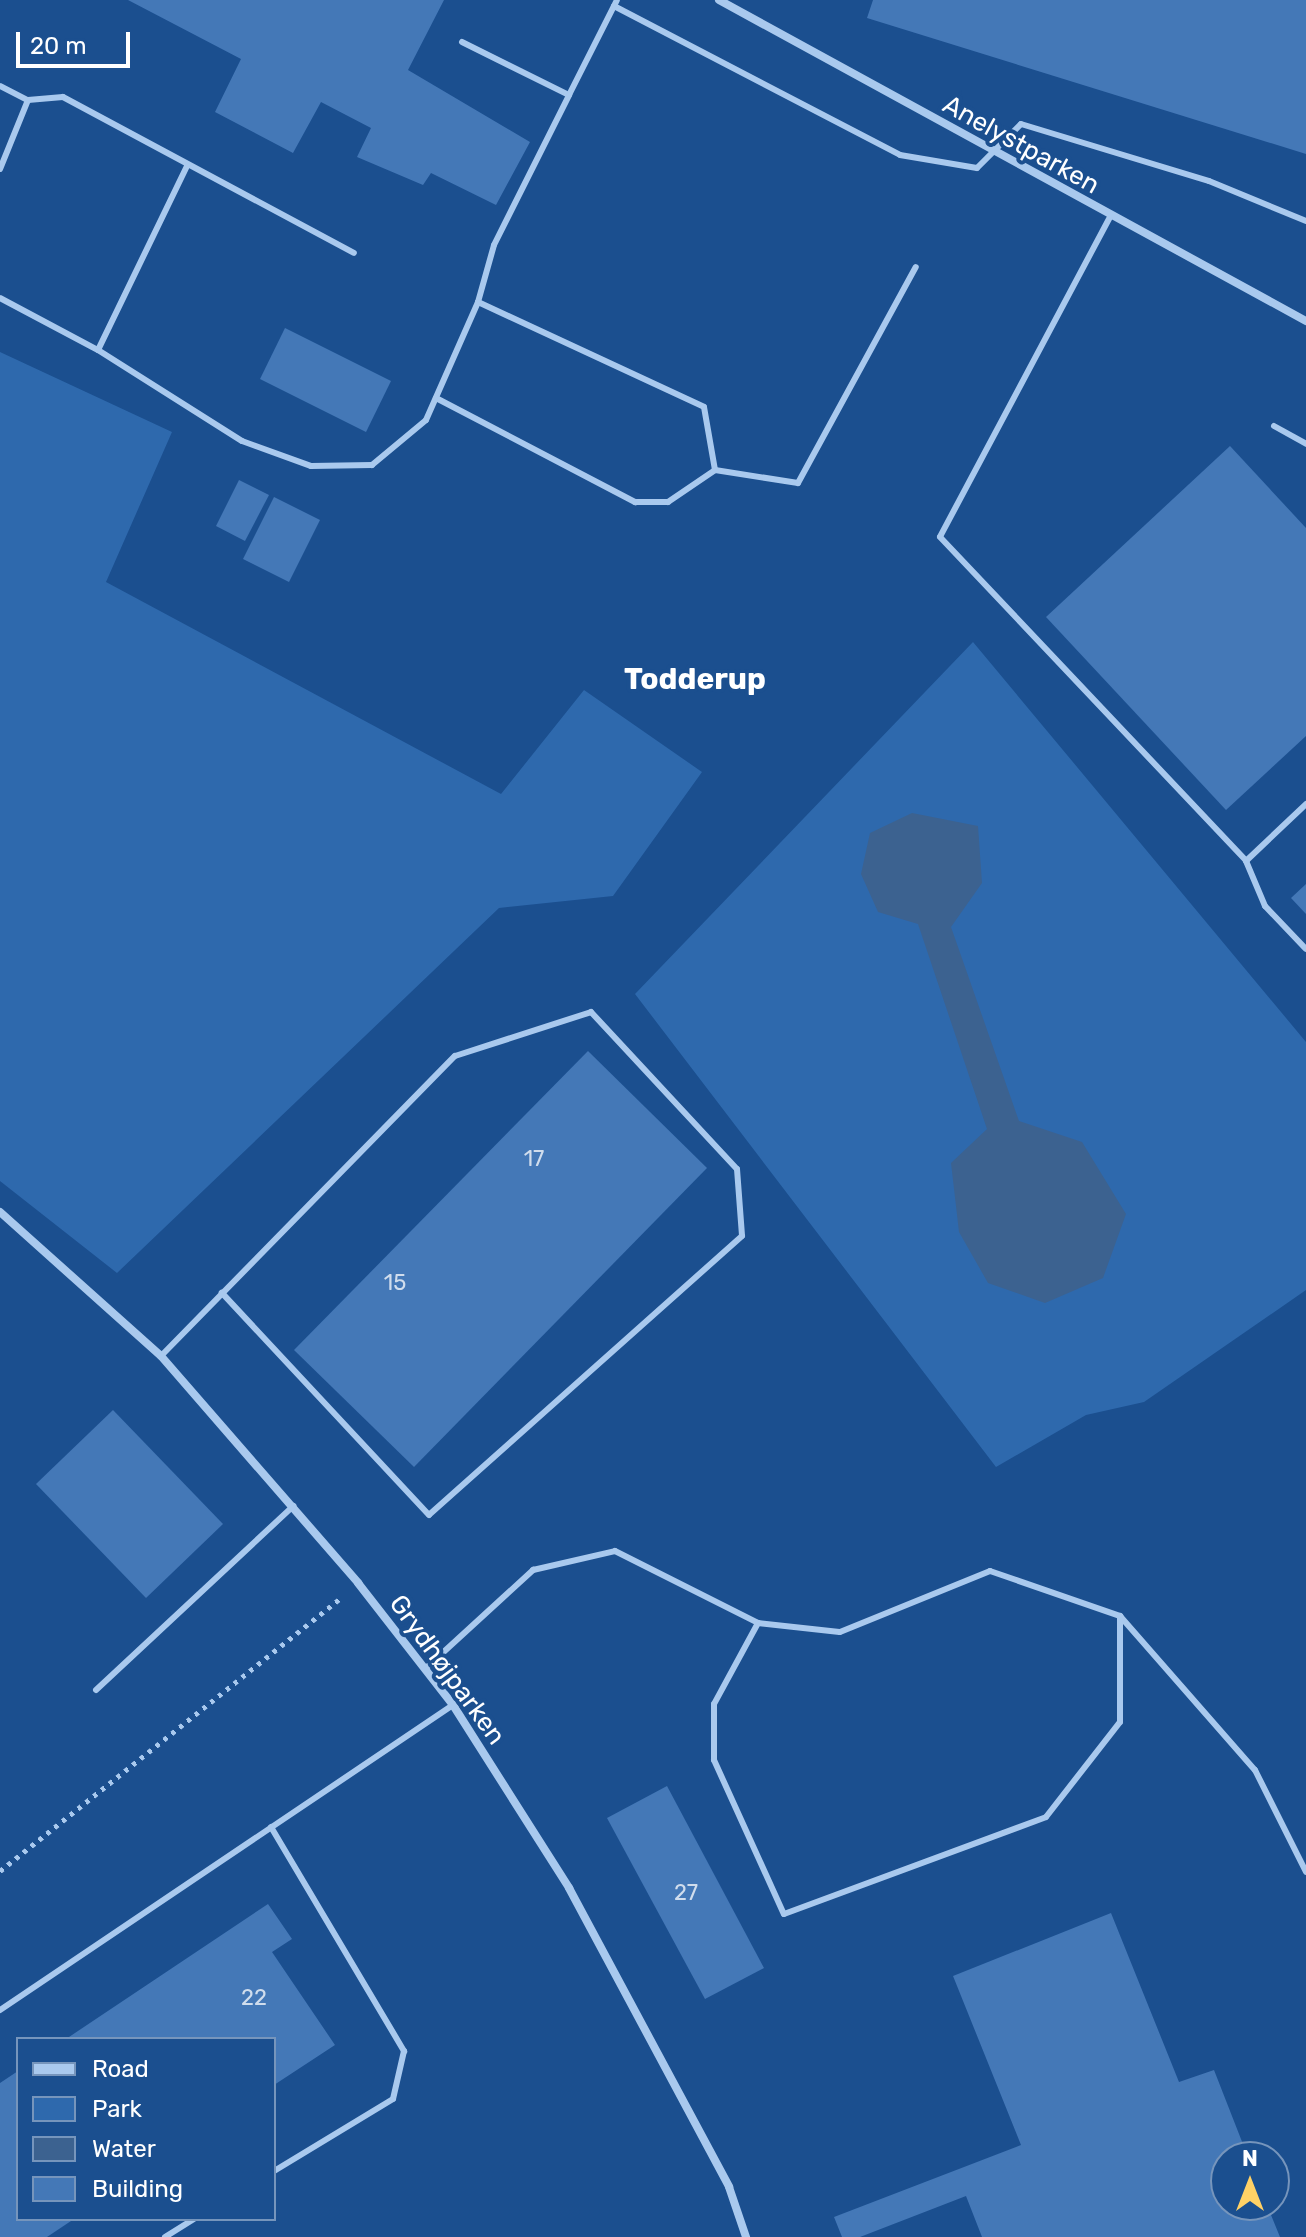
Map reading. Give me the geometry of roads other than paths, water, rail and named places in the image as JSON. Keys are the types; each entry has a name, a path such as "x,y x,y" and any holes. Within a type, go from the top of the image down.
{"street":[{"name":"Anelystparken","path":"719,0 1110,217 1306,321"},
{"name":"Grydhøjparken","path":"0,1212 161,1356 358,1583 453,1705 569,1888 729,2187 746,2237"}],"lane":[{"path":"0,298 98,350 242,441 311,466 372,465 426,420 478,302 494,245 615,3 900,155 977,168 1021,124 1209,181 1306,221"},
{"path":"462,42 569,95"},
{"path":"0,86 28,100 63,97 354,253"},
{"path":"0,169 28,100"},
{"path":"98,350 187,166"},
{"path":"1110,217 940,537 1246,861 1265,906 1306,949"},
{"path":"436,398 635,502 668,502 715,470 798,483 916,267"},
{"path":"478,302 704,407 715,470"},
{"path":"1274,426 1306,444"},
{"path":"1246,861 1306,804"},
{"path":"161,1356 222,1293 455,1056 591,1012 737,1169 742,1236 429,1515 222,1293"},
{"path":"96,1690 293,1506"},
{"path":"425,1669 533,1570 615,1551 758,1623 840,1632 990,1571 1120,1616 1255,1770 1306,1872"},
{"path":"758,1623 714,1704 714,1760 784,1914 1046,1817 1120,1722 1120,1616"},
{"path":"0,2010 453,1705"},
{"path":"271,1827 404,2051 393,2099 276,2170"},
{"path":"165,2237 191,2221"}],"water":[{"path":"912,813 978,826 982,883 951,927 1019,1121 1082,1142 1126,1214 1103,1278 1045,1303 988,1283 959,1232 951,1163 987,1129 918,924 878,912 861,874 870,833"}],"district":[{"name":"Todderup","path":"695,679"}]}
